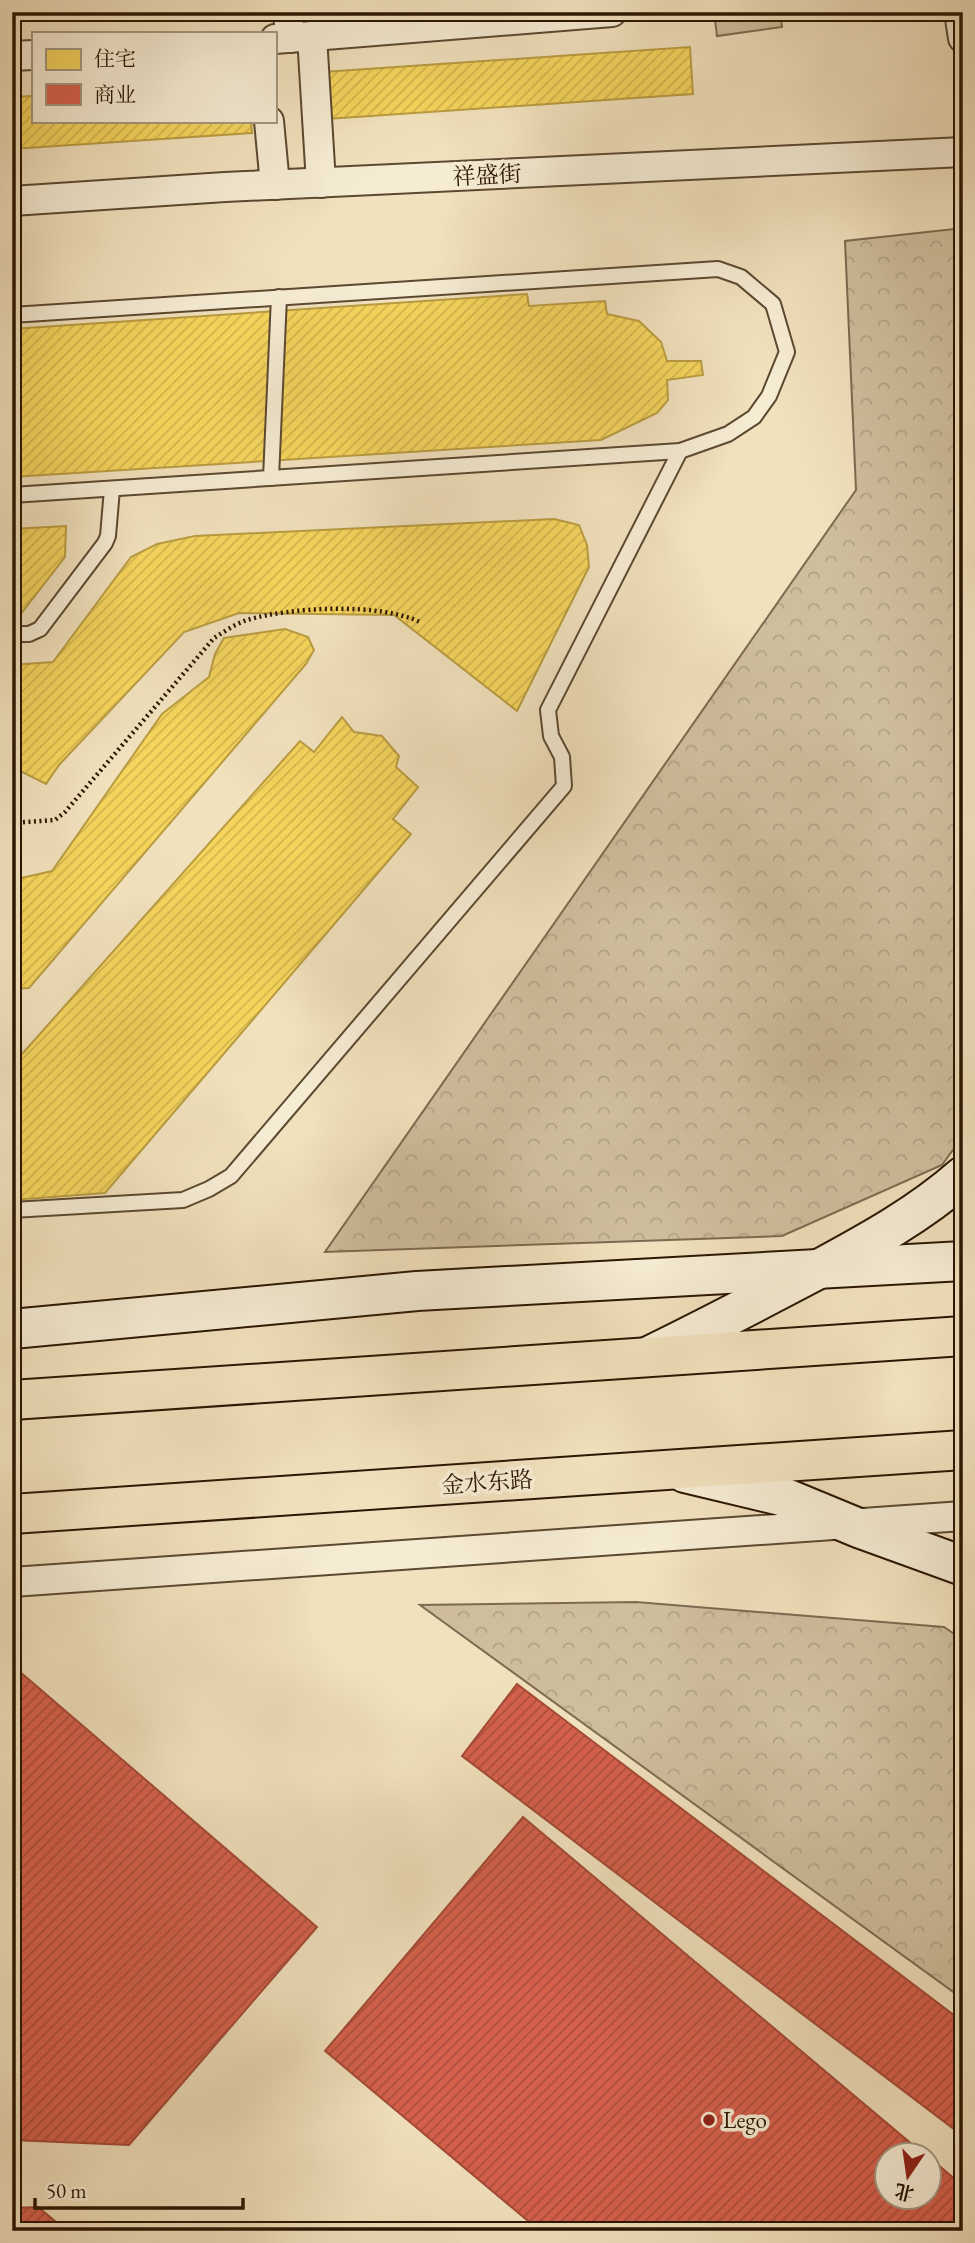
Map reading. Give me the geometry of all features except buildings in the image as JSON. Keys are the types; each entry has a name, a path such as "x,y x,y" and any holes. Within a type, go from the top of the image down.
{"main road":[{"path":"12,1400 963,1336"},
{"name":"金水东路","path":"12,1514 963,1450"}],"street":[{"path":"321,183 291,31 612,12"},
{"path":"959,12 963,38"},
{"path":"12,56 32,55"},
{"path":"269,122 275,185"},
{"name":"祥盛街","path":"12,201 275,185 963,152"},
{"path":"647,1357 737,1314 873,1240 963,1177"},
{"path":"12,1329 417,1292 963,1261"},
{"path":"673,1470 782,1496 963,1566"},
{"path":"12,1582 963,1516"}],"lane":[{"path":"12,315 718,270 741,277 773,304 787,352 769,396 754,417 728,434 680,451 12,495"},
{"path":"271,478 279,298"},
{"path":"12,1210 183,1200 231,1176 564,786 562,757 551,736 548,710 680,451"},
{"path":"12,634 29,634 40,629 105,543 113,489"}],"path":[{"path":"12,823 55,820 65,813 214,638 244,621 293,612 347,609 407,615 422,623"}],"green space":[{"path":"714,12 780,12 782,27 717,36"},
{"path":"954,229 963,285 963,1136 942,1165 782,1236 325,1252 856,490 845,241"},
{"path":"636,1602 944,1627 963,1640 963,1999 420,1605"}],"place":[{"name":"Lego","path":"709,2120"}]}
